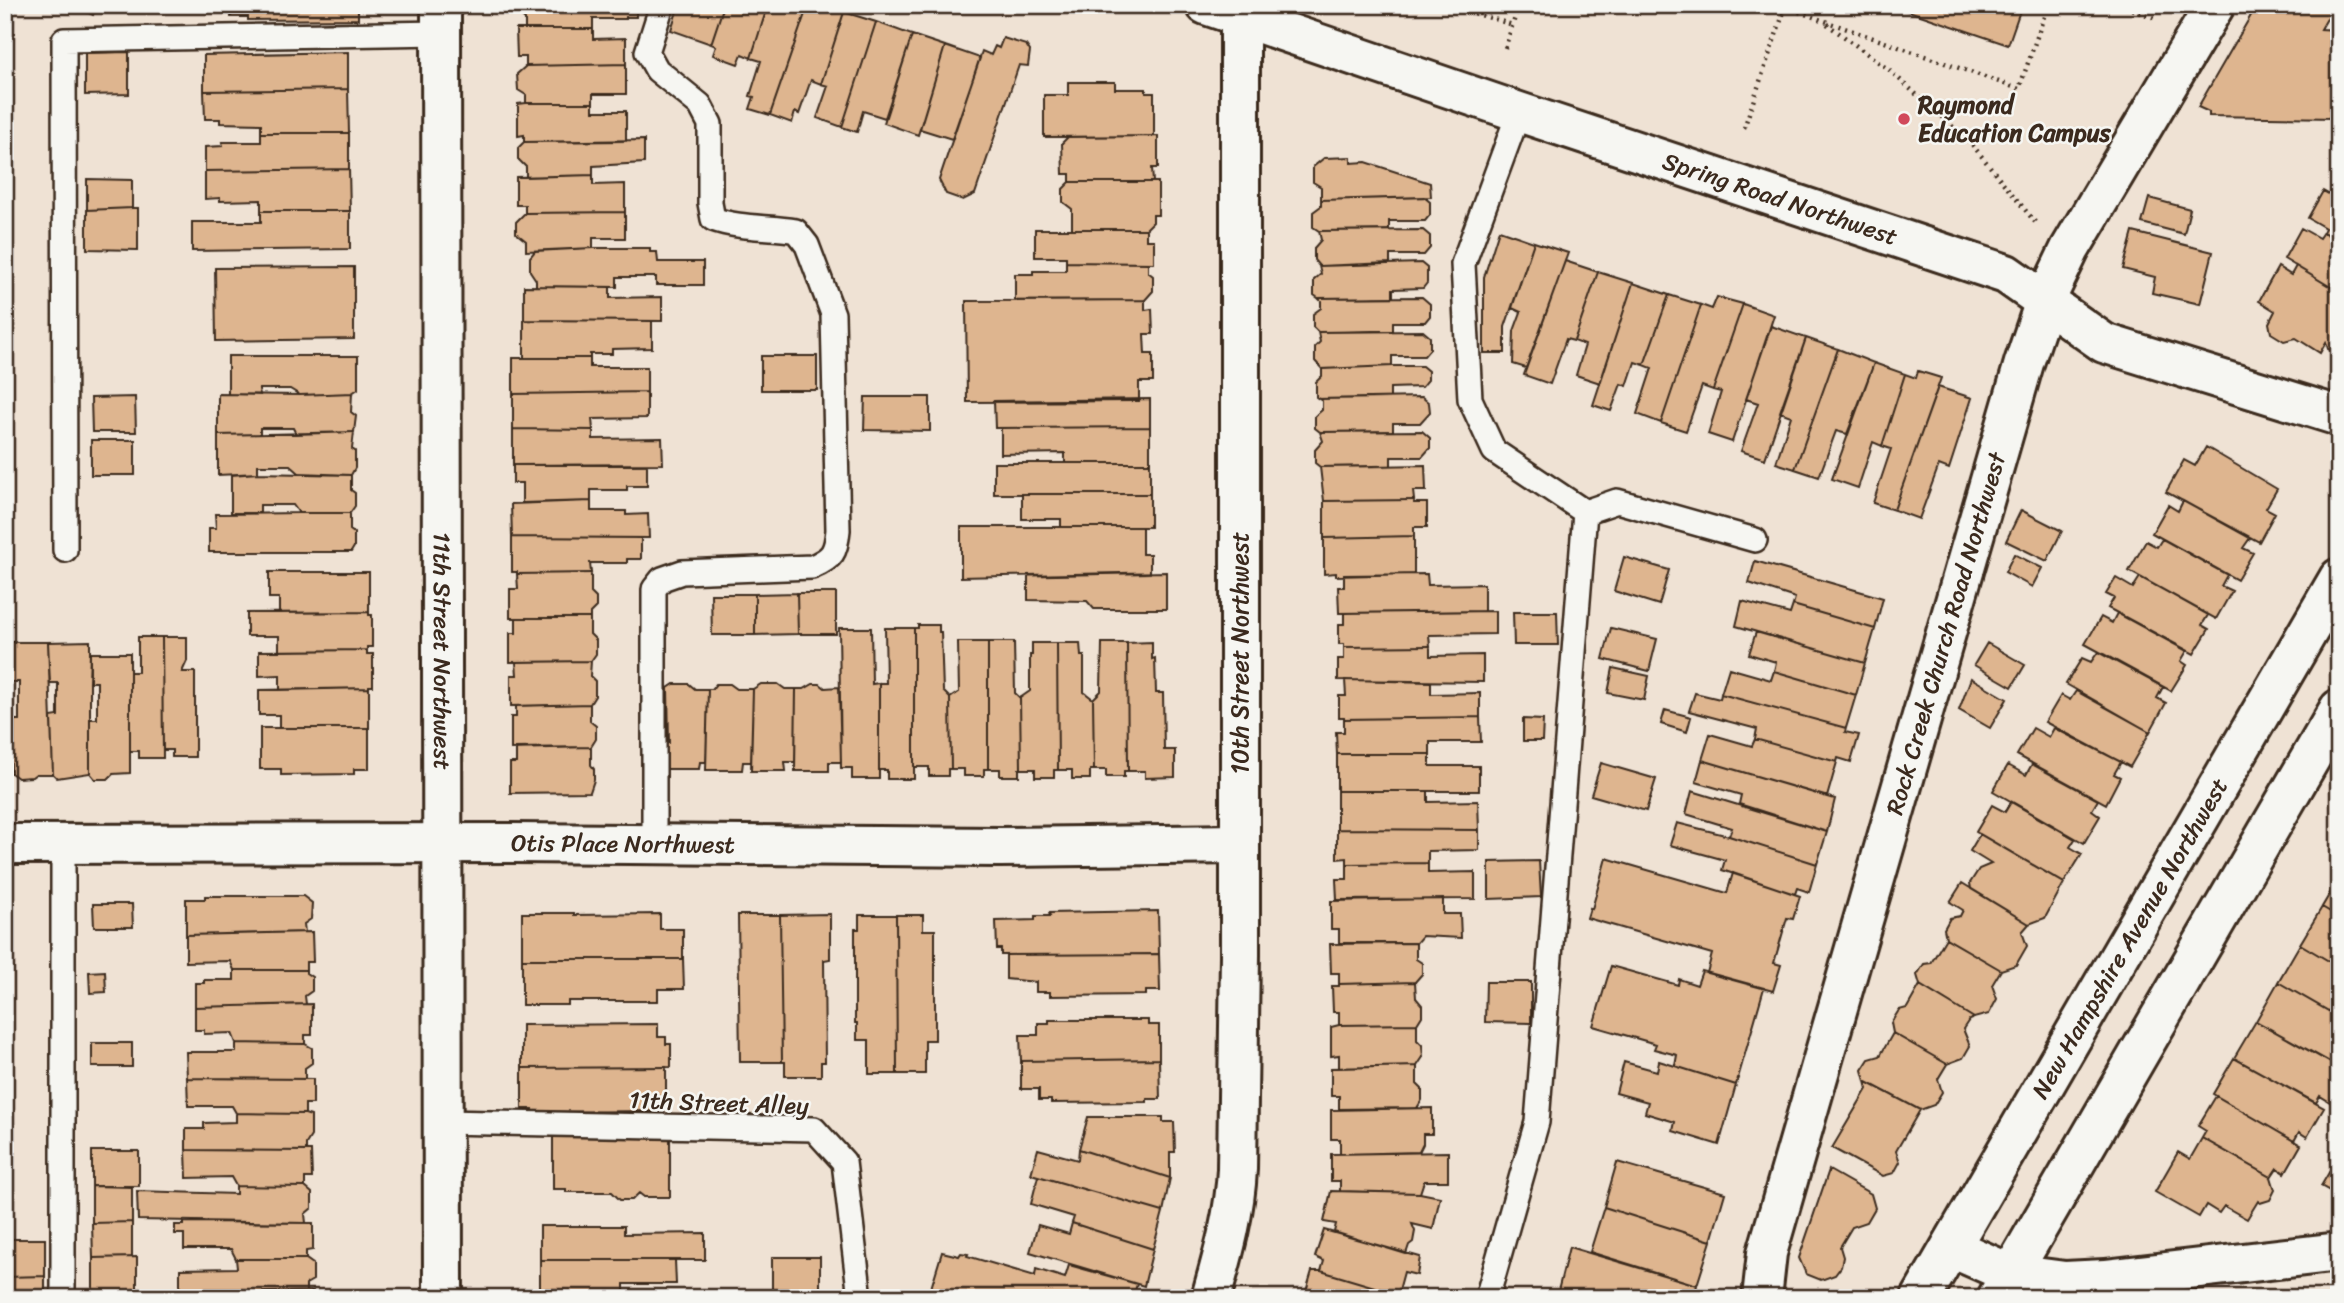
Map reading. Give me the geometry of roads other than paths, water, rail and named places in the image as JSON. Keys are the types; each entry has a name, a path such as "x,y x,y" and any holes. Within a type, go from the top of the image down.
{"street":[{"name":"Rock Creek Church Road Northwest","path":"1762,1298 1767,1252 2024,363 2045,300 2070,249 2215,5"},
{"name":"Spring Road Northwest","path":"1229,9 1519,112 2006,274 2104,343 2339,416"},
{"name":"10th Street Northwest","path":"1211,1298 1228,1239 1236,1193 1240,844 1229,9"},
{"name":"11th Street Northwest","path":"441,19 443,1298"},
{"name":"New Hampshire Avenue Northwest","path":"1921,1298 2339,578"},
{"path":"2004,1286 2339,709"},
{"name":"Otis Place Northwest","path":"5,844 999,847 1240,844"},
{"path":"1952,1248 2004,1286 2105,1279 2339,1252"}],"lane":[{"path":"654,844 654,589 662,579 682,572 812,567 827,561 836,548 838,530 833,314 807,244 796,231 776,227 730,226 713,219 710,203 710,124 700,105 657,70 647,52 662,5"},
{"path":"65,550 64,40 441,19"},
{"path":"1519,112 1463,264 1470,399 1494,451 1585,512"},
{"path":"1585,512 1618,501 1755,540"},
{"path":"1487,1298 1537,1122 1585,512"},
{"path":"63,844 63,1298"},
{"name":"11th Street Alley","path":"442,1122 814,1129 844,1162 860,1298"}],"place":[{"name":"Raymond Education Campus","path":"1904,119"}]}
